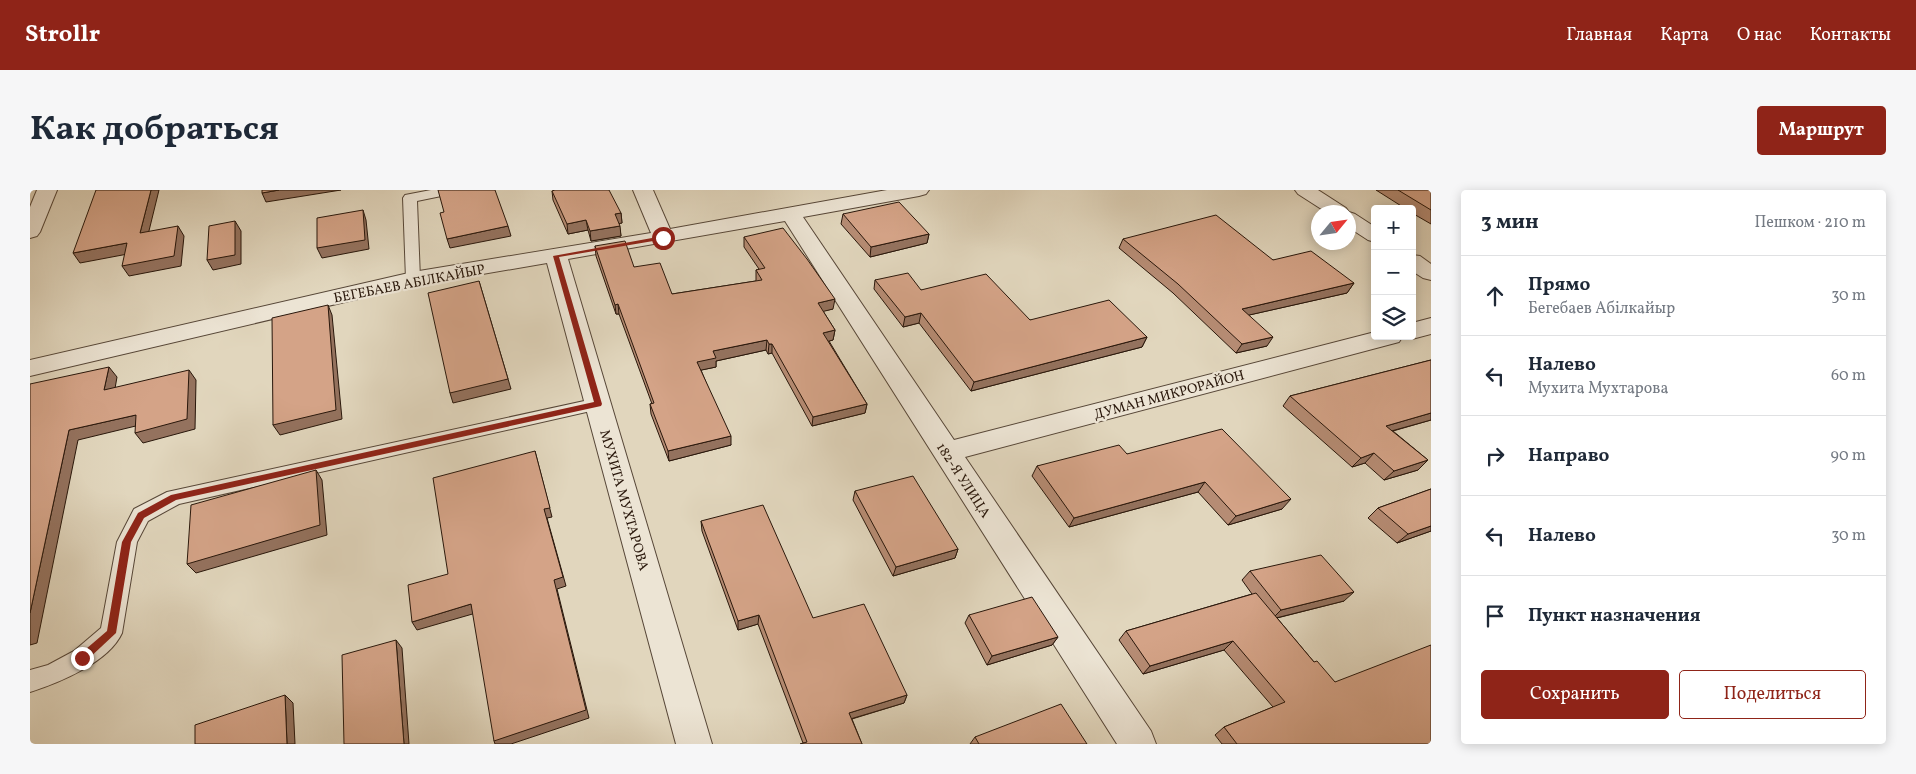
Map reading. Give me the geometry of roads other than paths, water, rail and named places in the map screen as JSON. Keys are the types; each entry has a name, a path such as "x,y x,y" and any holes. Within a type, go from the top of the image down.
{"street":[{"path":"30,232 47,190"},
{"path":"643,190 663,238"},
{"path":"791,214 919,190"},
{"path":"1306,190 1329,205"},
{"name":"БЕГЕБАЕВ АБІЛКАЙЫР","path":"30,368 413,279 663,238 791,214"},
{"name":"182-Я УЛИЦА","path":"791,214 1138,744"},
{"path":"1356,223 1371,233"},
{"name":"МУХИТА МУХТАРОВА","path":"556,256 694,744"},
{"path":"1416,264 1431,273"},
{"path":"1416,330 1431,326"},
{"name":"ДУМАН МИКРОРАЙОН","path":"946,452 1376,340"}],"lane":[{"path":"413,279 410,198 451,190"},
{"path":"30,681 53,674 82,658 111,633 127,542 141,515 174,497 598,404"}]}
